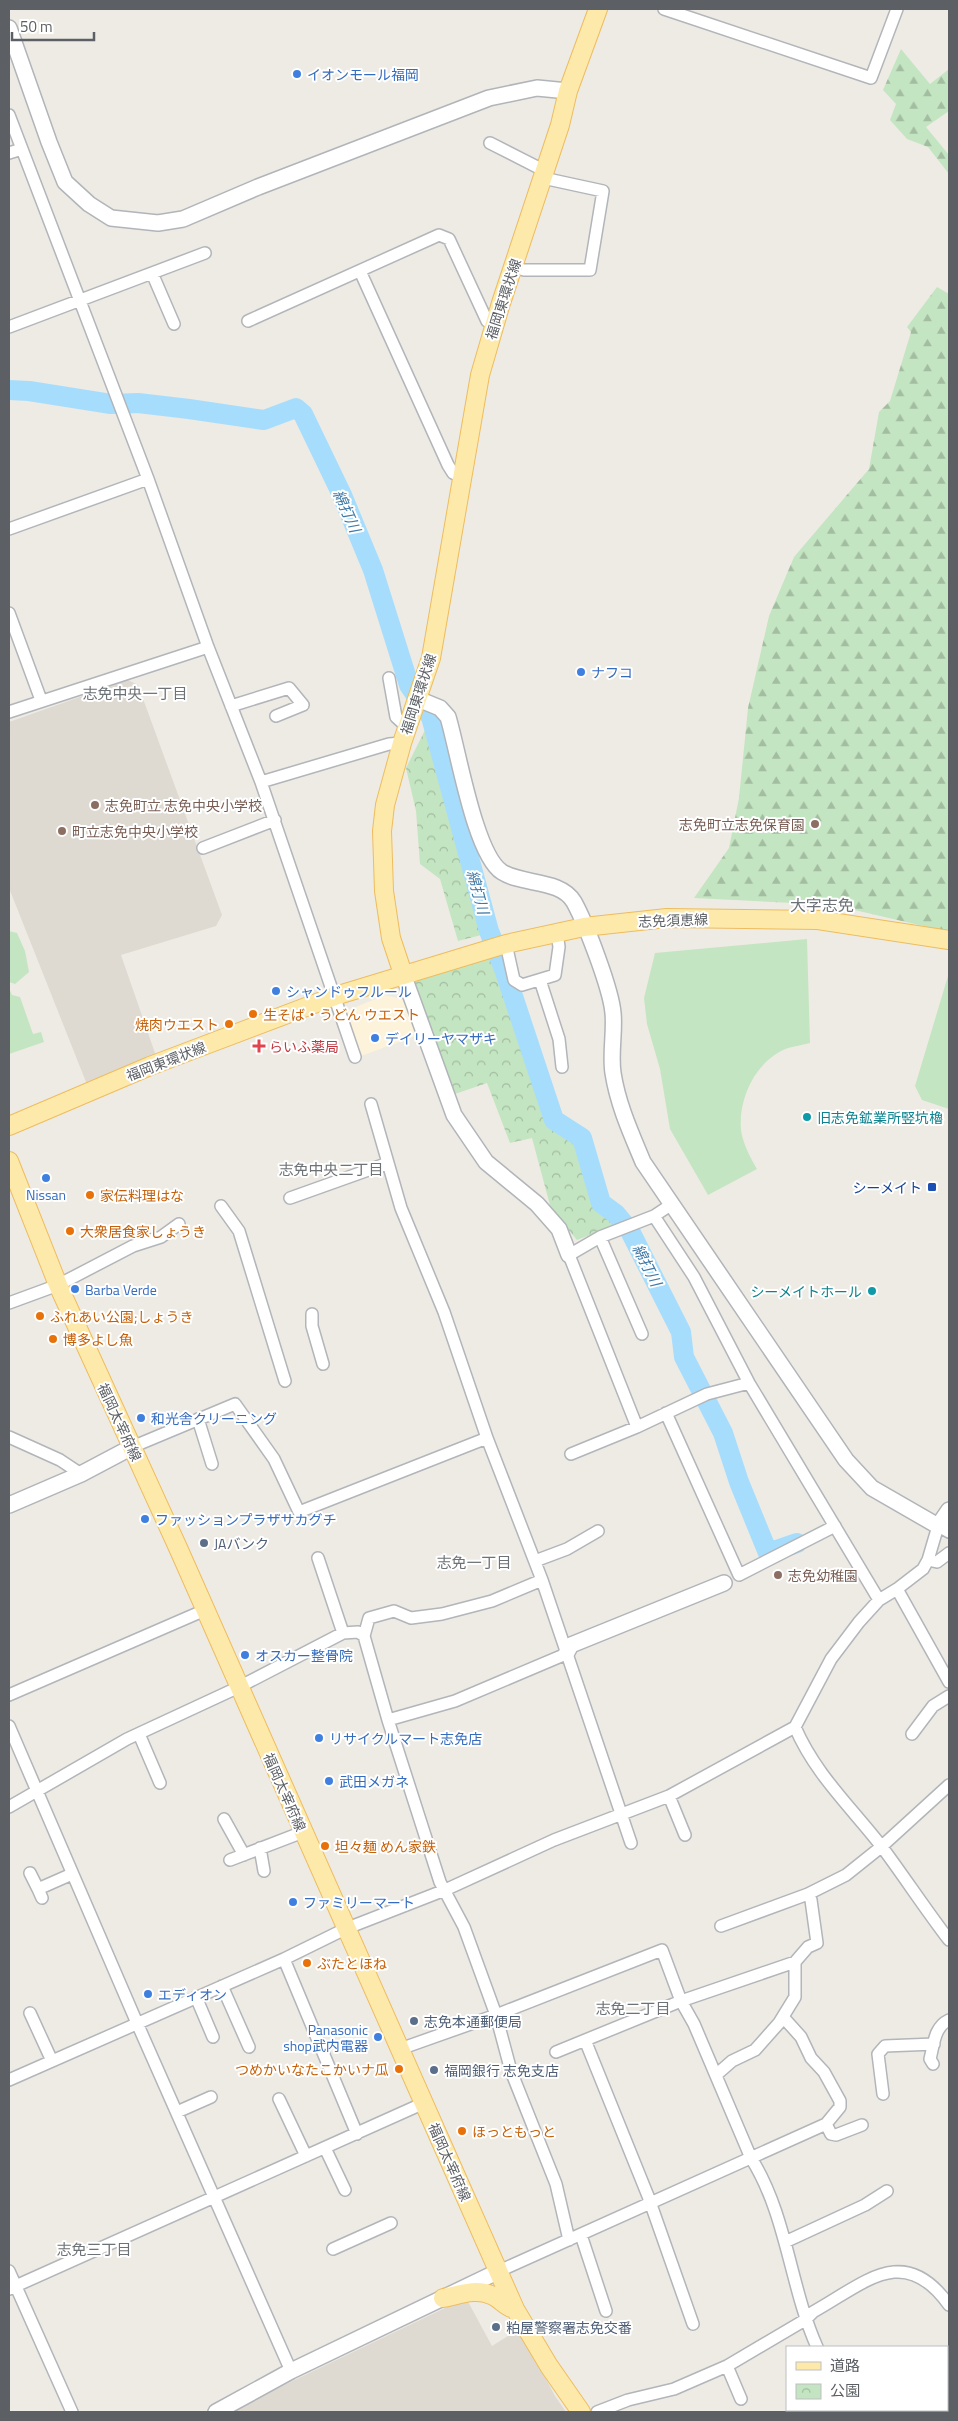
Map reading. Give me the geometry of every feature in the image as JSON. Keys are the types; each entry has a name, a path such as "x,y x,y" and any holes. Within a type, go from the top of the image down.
{"main road":[{"name":"福岡東環状線","path":"9,1126 157,1064 335,996 403,974 391,938 384,891 382,851 386,805 405,736 431,658 457,517 480,375 494,326 560,125 568,92 598,9"},
{"name":"志免須恵線","path":"403,974 506,944 557,932 584,927 667,918 818,920 949,940"},
{"name":"福岡太宰府線","path":"9,1161 58,1285 205,1610 515,2309 549,2366 581,2412"},
{"path":"443,2298 473,2291 491,2294 510,2308 515,2309"}],"street":[{"path":"664,9 871,78 898,9"},
{"path":"9,28 65,182 89,204 111,218 158,223 183,219 258,187 489,98 537,88 568,92"},
{"path":"9,115 148,479 208,646 261,782 356,1057"},
{"path":"490,143 544,174 603,191 590,270 524,270 513,267"},
{"path":"9,153 22,148"},
{"path":"248,320 439,235 449,239 486,321 494,326"},
{"path":"9,327 205,253"},
{"path":"360,271 448,465 454,473 462,477"},
{"path":"152,273 174,324"},
{"path":"9,529 148,479"},
{"path":"9,614 41,700"},
{"path":"9,712 208,646"},
{"path":"261,782 389,744 405,736 396,717 389,678"},
{"path":"231,706 289,688 303,705 276,716"},
{"path":"418,699 440,708 448,717 470,802 491,862 502,872 517,879 562,892 573,900 602,971 613,1012 613,1072 623,1116 643,1162 846,1460 872,1488 943,1529"},
{"path":"203,848 274,820"},
{"path":"506,944 514,980 522,985 555,975 559,947 557,932"},
{"path":"403,974 454,1115 486,1162 537,1204 559,1228 637,1426"},
{"path":"540,980 559,1039 562,1067"},
{"path":"371,1104 401,1208 444,1312 487,1438 542,1580 631,1843"},
{"path":"290,1198 388,1163"},
{"path":"569,1255 600,1237 654,1216 672,1204"},
{"path":"220,1206 240,1231 285,1381"},
{"path":"654,1216 694,1277 749,1383 879,1600"},
{"path":"9,1303 58,1285 133,1246 161,1237 179,1224"},
{"path":"600,1237 642,1334"},
{"path":"312,1314 312,1326 323,1364"},
{"path":"571,1454 707,1394 749,1383"},
{"path":"9,1505 80,1474 132,1447 235,1404 274,1459 299,1512 487,1438"},
{"path":"666,1412 738,1575 835,1526"},
{"path":"198,1419 212,1464"},
{"path":"9,1437 60,1460 80,1474"},
{"path":"9,2080 284,1959 345,1928 445,1890 554,1840 668,1796 794,1727 831,1659 879,1600 897,1589 922,1569 943,1529 949,1510"},
{"path":"535,1561 567,1549 598,1531"},
{"path":"928,1560 937,1562 949,1553"},
{"path":"318,1558 343,1633"},
{"path":"542,1580 492,1601 442,1614 411,1618 394,1611 369,1618 364,1636 388,1720 440,1882 464,1927 496,2015 511,2071 556,2184 569,2240"},
{"path":"388,1720 455,1700 566,1654 571,1645 724,1583"},
{"path":"897,1589 947,1674"},
{"path":"9,1695 205,1610"},
{"path":"9,1807 139,1734 239,1687 343,1633 358,1632 364,1636"},
{"path":"912,1734 933,1706 949,1696"},
{"path":"9,1726 36,1792 291,2371"},
{"path":"794,1727 805,1750 825,1779 881,1847 949,1940"},
{"path":"139,1734 160,1784"},
{"path":"721,1926 808,1894 846,1875 881,1847 949,1785"},
{"path":"668,1796 685,1835"},
{"path":"224,1819 244,1855"},
{"path":"230,1860 303,1832"},
{"path":"260,1848 264,1871"},
{"path":"30,1873 40,1893 72,1874"},
{"path":"556,2052 681,2001 795,1962 808,1947 817,1943 811,1900 808,1894"},
{"path":"400,2050 496,2015 662,1950 681,2001 694,2024 751,2158 760,2173 785,2242 805,2320 817,2346"},
{"path":"284,1959 357,2134"},
{"path":"716,2075 732,2061 755,2050 783,2017 795,1997 795,1962"},
{"path":"222,1986 249,2047"},
{"path":"196,1997 213,2038"},
{"path":"30,2013 52,2061"},
{"path":"216,2412 291,2371 499,2271 826,2124 840,2107 840,2101 824,2072 811,2058 801,2037 783,2017"},
{"path":"934,2064 930,2059 936,2033 940,2025 949,2020"},
{"path":"585,2040 650,2204 693,2324"},
{"path":"883,2094 878,2054 885,2046 934,2044"},
{"path":"177,2112 211,2097"},
{"path":"278,2099 306,2156"},
{"path":"12,2288 424,2103"},
{"path":"826,2124 831,2134 836,2135 862,2125"},
{"path":"325,2148 344,2190"},
{"path":"785,2242 865,2205 887,2191"},
{"path":"333,2249 391,2223"},
{"path":"581,2235 606,2311"},
{"path":"597,2412 628,2400 674,2389 727,2366 805,2320 813,2312 885,2272 899,2270 921,2277 934,2286 949,2306"},
{"path":"9,2271 12,2288 72,2412"},
{"path":"727,2366 741,2399"}],"shaded area":[{"name":"志免町立 志免中央小学校","path":"128,680 138,685 222,915 216,926 121,955 156,1056 88,1087 9,888 9,722"},
{"path":"385,995 404,1000 418,1035 361,1056 346,1011"},
{"path":"466,2298 492,2346 513,2333 523,2336 555,2396 566,2412 228,2412"}],"green space":[{"path":"901,49 930,84 949,69 949,111 926,127 949,155 949,174 928,147 907,139 890,120 896,104 883,90"},
{"path":"937,287 949,294 949,932 833,905 694,898 729,848 739,798 748,708 769,616 794,557 869,469 879,412 890,401 911,332 907,327"},
{"path":"430,720 493,932 458,941 440,879 420,864 416,811 406,768"},
{"path":"9,931 17,933 25,951 29,972 15,984 9,982"},
{"path":"807,939 810,1043 788,1048 767,1061 758,1071 746,1093 741,1118 743,1140 757,1169 708,1195 670,1129 660,1069 647,1024 644,998 655,953"},
{"path":"503,953 552,1125 581,1140 603,1210 621,1223 577,1240 551,1209 532,1138 510,1143 487,1083 452,1095 412,981"},
{"path":"948,976 949,1109 922,1100 915,1086"},
{"path":"9,988 12,995 20,997 33,1034 41,1032 44,1042 9,1054"}],"waterway":[{"name":"綿打川","path":"9,390 29,391 111,404 138,403 264,420 296,408 303,414 342,495 373,570 409,685 431,717 489,931 504,969 554,1120 582,1138 601,1203 616,1214 630,1231 681,1332 684,1357 723,1433 739,1482 768,1553 797,1543"}],"place":[{"name":"イオンモール福岡","path":"297,74"},
{"name":"ナフコ","path":"581,672"},
{"name":"志免町立 志免中央小学校","path":"95,805"},
{"name":"志免町立志免保育園","path":"815,824"},
{"name":"町立志免中央小学校","path":"62,831"},
{"name":"シャンドゥフルール","path":"276,991"},
{"name":"生そば・うどん ウエスト","path":"253,1014"},
{"name":"焼肉ウエスト","path":"229,1024"},
{"name":"デイリーヤマザキ","path":"375,1038"},
{"name":"らいふ薬局","path":"259,1046"},
{"name":"旧志免鉱業所竪坑櫓","path":"807,1117"},
{"name":"Nissan","path":"46,1178"},
{"name":"シーメイト","path":"932,1187"},
{"name":"家伝料理はな","path":"90,1195"},
{"name":"大衆居食家しょうき","path":"70,1231"},
{"name":"Barba Verde","path":"75,1289"},
{"name":"シーメイトホール","path":"872,1291"},
{"name":"ふれあい公園;しょうき","path":"40,1316"},
{"name":"博多よし魚","path":"53,1339"},
{"name":"和光舎クリーニング","path":"141,1418"},
{"name":"ファッションプラザサカグチ","path":"145,1519"},
{"name":"JAバンク","path":"204,1543"},
{"name":"志免幼稚園","path":"778,1575"},
{"name":"オスカー整骨院","path":"245,1655"},
{"name":"リサイクルマート志免店","path":"319,1738"},
{"name":"武田メガネ","path":"329,1781"},
{"name":"坦々麺 めん家鉄","path":"325,1846"},
{"name":"ファミリーマート","path":"293,1902"},
{"name":"ぶたとほね","path":"307,1963"},
{"name":"エディオン","path":"148,1994"},
{"name":"志免本通郵便局","path":"414,2021"},
{"name":"Panasonic shop武内電器","path":"378,2037"},
{"name":"つめかいなたこかいナ瓜","path":"399,2069"},
{"name":"福岡銀行 志免支店","path":"434,2070"},
{"name":"ほっともっと","path":"462,2131"},
{"name":"粕屋警察署志免交番","path":"496,2327"}],"district":[{"name":"志免中央一丁目","path":"135,693"},
{"name":"大字志免","path":"822,905"},
{"name":"志免中央二丁目","path":"331,1169"},
{"name":"志免一丁目","path":"474,1562"},
{"name":"志免二丁目","path":"633,2008"},
{"name":"志免三丁目","path":"94,2249"}]}
